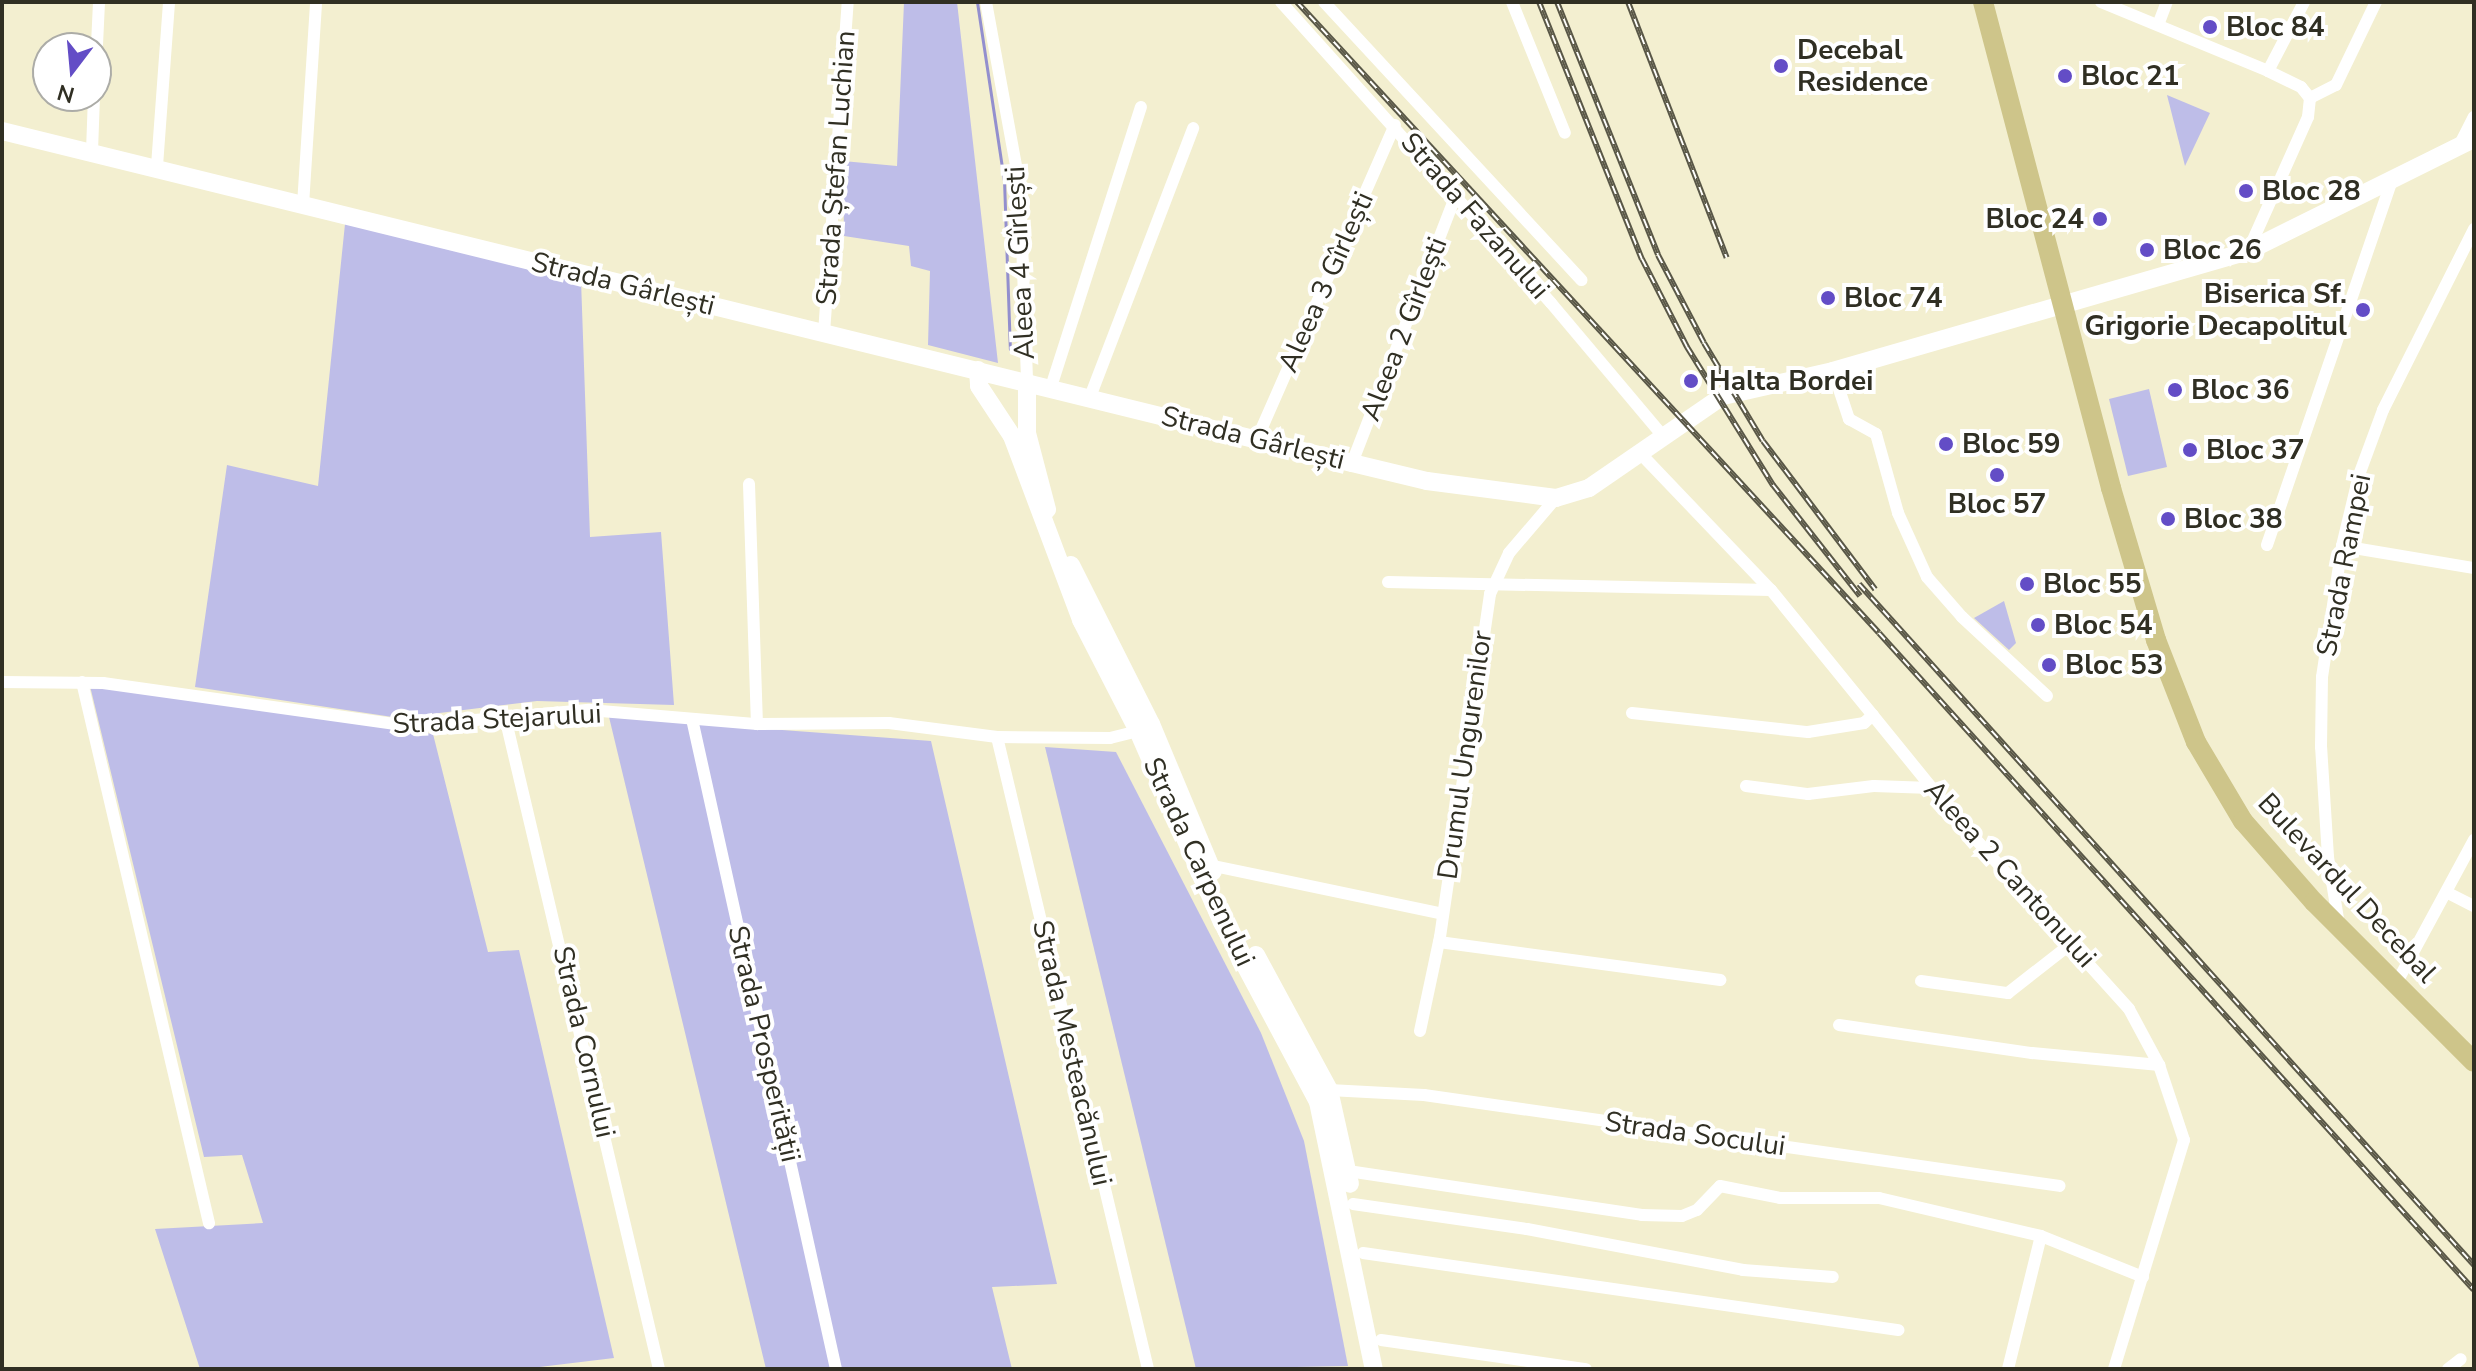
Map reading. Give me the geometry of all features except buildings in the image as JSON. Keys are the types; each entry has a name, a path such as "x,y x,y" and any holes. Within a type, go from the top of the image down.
{"main road":[{"name":"Bulevardul Decebal","path":"1983,2 2156,640 2196,742 2243,821 2339,925 2474,1062"}],"street":[{"path":"98,32 99,2"},
{"path":"157,166 169,2"},
{"path":"303,205 316,2"},
{"name":"Strada Ștefan Luchian","path":"824,333 848,2"},
{"name":"Aleea 4 Gîrlești","path":"986,2 1020,188 1027,382"},
{"name":"Strada Fazanului","path":"1281,2 1395,125 1662,435"},
{"path":"1324,2 1581,280"},
{"path":"1512,2 1565,133"},
{"path":"2101,2 2268,71 2301,87 2310,98 2308,117 2248,251"},
{"path":"2158,25 2167,2"},
{"path":"2268,71 2304,2"},
{"path":"2310,98 2336,85 2376,2"},
{"path":"1051,387 1141,107"},
{"path":"92,151 93,112"},
{"name":"Strada Gârlești","path":"2,131 157,166 303,205 1427,481 1556,498 1589,488 1723,396 1833,371 2062,301 2248,251 2466,142 2474,117"},
{"name":"Aleea 3 Gîrlești","path":"1257,439 1395,125"},
{"path":"1090,397 1193,128"},
{"path":"2267,545 2391,182"},
{"name":"Aleea 2 Gîrlești","path":"1352,463 1456,195"},
{"name":"Strada Rampei","path":"2339,925 2328,857 2321,747 2322,677 2342,546 2359,475 2383,410 2474,229"},
{"name":"Strada Carpenului","path":"978,370 979,386 1012,436 1081,620 1138,731 1222,922 1318,1102 1374,1369"},
{"path":"1833,371 1849,419 1876,434 1898,513 1927,577 1962,617 2047,696"},
{"name":"Strada Carpenului","path":"1027,382 1027,433 1048,513 1151,724 1209,865 1329,1090 1387,1369"},
{"name":"Aleea 2 Cantonului","path":"1639,452 1771,590 1931,788 2129,1009 2159,1065 2184,1140 2114,1369"},
{"path":"749,484 757,724"},
{"name":"Drumul Ungurenilor","path":"1420,1031 1439,942 1475,673 1494,583 1509,553 1556,498"},
{"path":"2342,546 2474,568"},
{"path":"1388,582 1771,590"},
{"name":"Strada Stejarului","path":"2,682 82,682 366,724 433,725 589,710 757,724 889,723 997,737 1110,738 1138,731"},
{"path":"82,682 209,1223"},
{"path":"1632,713 1794,732 1864,723 1873,715"},
{"name":"Strada Cornului","path":"505,717 659,1369"},
{"name":"Strada Prosperității","path":"692,719 836,1369"},
{"name":"Strada Mesteacănului","path":"997,737 1148,1369"},
{"path":"1746,786 1808,794 1874,786 1931,788"},
{"path":"2396,984 2474,840"},
{"path":"1209,865 1443,914"},
{"path":"2448,893 2474,906"},
{"path":"1439,942 1720,980"},
{"path":"1921,981 2008,993 2072,943"},
{"path":"1839,1025 2032,1053 2159,1065"},
{"name":"Strada Socului","path":"1329,1090 1424,1095 2060,1186"},
{"path":"1348,1171 1642,1215 1682,1216 1697,1210 1720,1186 1780,1198 1879,1198 2041,1236 2143,1277"},
{"path":"1353,1204 1527,1229 1743,1270 1833,1277"},
{"path":"2008,1369 2041,1236"},
{"path":"1363,1253 1898,1330"},
{"path":"1381,1340 1586,1369"},
{"path":"2448,1369 2461,1359"}],"shaded area":[{"path":"904,2 957,2 998,363 928,345 930,271 911,266 909,246 844,236 843,161 897,166"},
{"path":"2167,95 2210,113 2185,166"},
{"path":"345,224 581,280 590,537 661,532 674,705 537,701 399,718 195,687 227,465 318,486"},
{"path":"2149,389 2167,467 2128,476 2109,399"},
{"path":"2004,601 2016,643 2009,650 1974,618"},
{"path":"90,686 433,734 488,952 519,950 614,1358 523,1369 200,1369 155,1229 263,1223 242,1155 204,1157"},
{"path":"609,717 931,741 1057,1284 992,1287 1012,1369 766,1369"},
{"path":"1045,747 1116,752 1261,1033 1304,1141 1348,1366 1196,1369"}],"waterway":[{"path":"977,2 1004,180 1010,349"}],"railway":[{"path":"1297,2 1879,633 2474,1290"},
{"path":"1539,2 1642,259 1687,347 1773,485 1860,596"},
{"path":"1557,2 1658,255 1704,343 1763,441 1875,589"},
{"path":"1628,2 1727,258"},
{"path":"1859,584 2474,1265"}],"place":[{"name":"Bloc 84","path":"2210,27"},
{"name":"Decebal Residence","path":"1781,66"},
{"name":"Bloc 21","path":"2065,76"},
{"name":"Bloc 28","path":"2246,191"},
{"name":"Bloc 24","path":"2100,219"},
{"name":"Bloc 26","path":"2147,250"},
{"name":"Bloc 74","path":"1828,298"},
{"name":"Biserica Sf. Grigorie Decapolitul","path":"2363,310"},
{"name":"Halta Bordei","path":"1691,381"},
{"name":"Bloc 36","path":"2175,390"},
{"name":"Bloc 59","path":"1946,444"},
{"name":"Bloc 37","path":"2190,450"},
{"name":"Bloc 57","path":"1997,475"},
{"name":"Bloc 38","path":"2168,519"},
{"name":"Bloc 55","path":"2027,584"},
{"name":"Bloc 54","path":"2038,625"},
{"name":"Bloc 53","path":"2049,665"}]}
